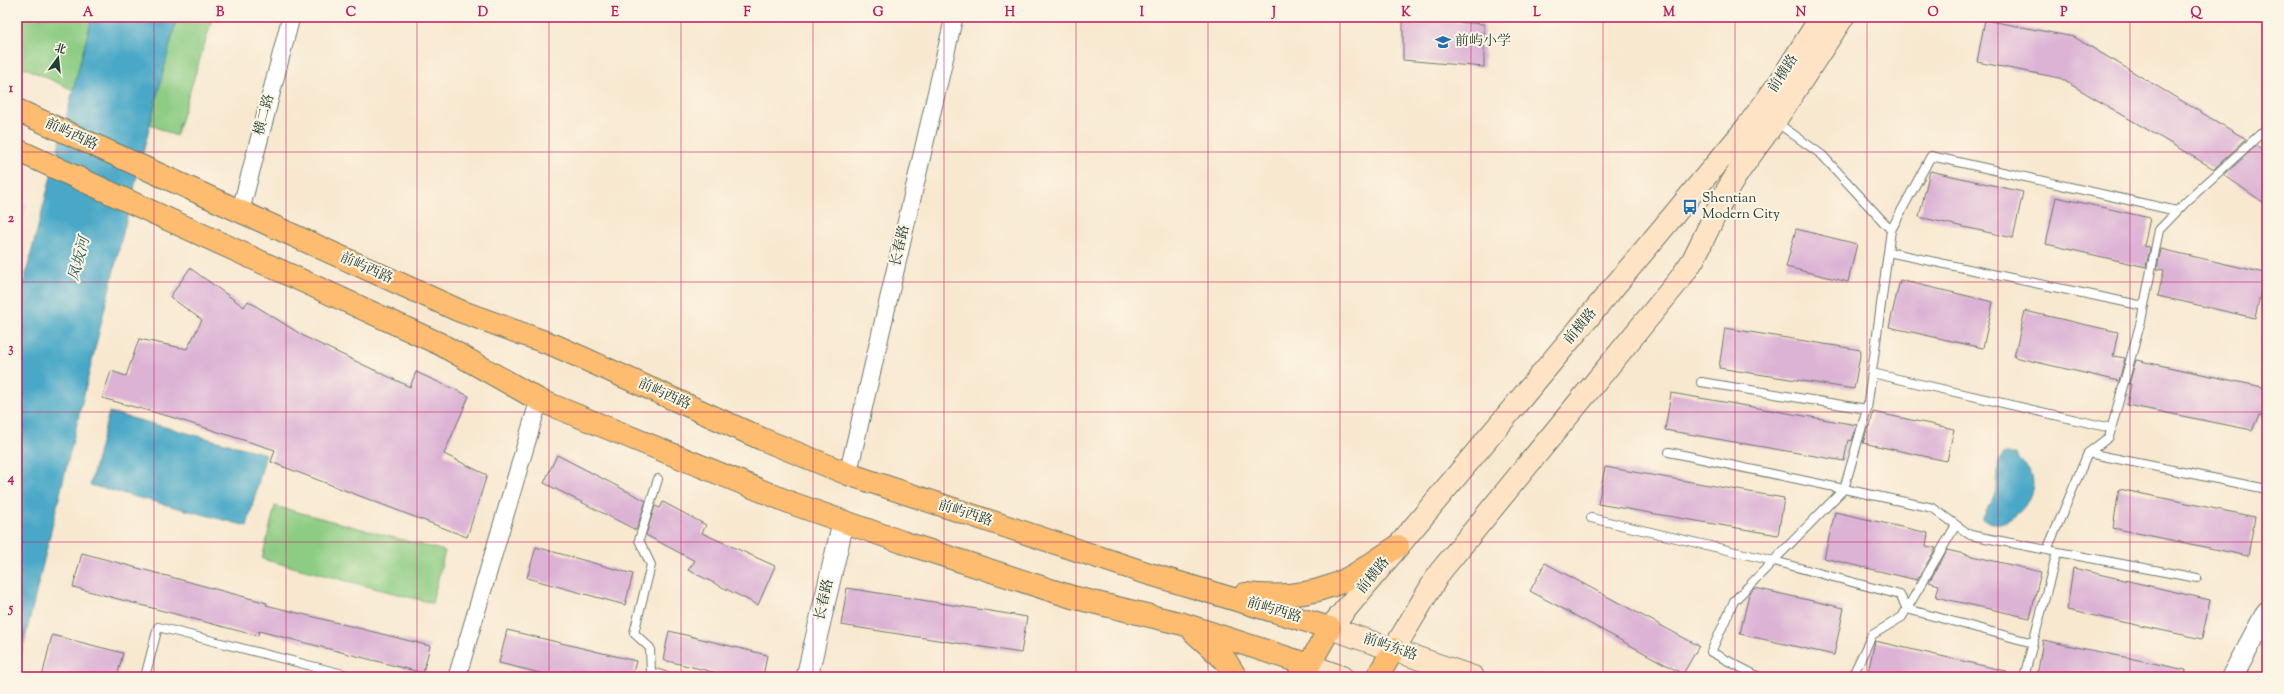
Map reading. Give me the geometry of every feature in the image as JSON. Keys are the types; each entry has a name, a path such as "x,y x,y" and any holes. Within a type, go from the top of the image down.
{"main road":[{"name":"前横路","path":"1330,628 1747,127 1780,82 1821,17"},
{"name":"前横路","path":"1394,649 1440,572 1680,279 1693,260 1726,192 1775,121 1843,17"},
{"name":"前屿西路","path":"17,110 460,311 556,346 762,439 848,474 1143,572 1330,628"},
{"path":"17,150 440,344 539,400 843,523 1072,596 1183,624 1304,671 1342,677"},
{"path":"1143,572 1240,594 1269,596 1311,591 1331,586 1351,577 1398,546"},
{"path":"1183,624 1211,646 1226,661 1236,677"},
{"path":"1304,671 1330,628"},
{"name":"前屿东路","path":"1330,628 1473,677"},
{"path":"1377,677 1394,649"}],"street":[{"name":"横二路","path":"240,212 291,17"},
{"name":"长春路","path":"848,474 954,17"},
{"path":"457,677 539,400"},
{"name":"长春路","path":"807,677 843,523"},
{"path":"2232,677 2267,612"}],"lane":[{"path":"1775,121 1822,155 1891,230"},
{"path":"2047,550 2088,453 2108,437 2144,306 2159,230 2267,128"},
{"path":"1759,677 1711,652 1734,601 1844,489 1867,409 1891,230 1931,156 2178,211"},
{"path":"1888,252 2144,306"},
{"path":"1872,373 2111,428"},
{"path":"1701,382 1867,409"},
{"path":"1669,452 1933,508 1970,535 2197,578"},
{"path":"2088,453 2267,489"},
{"path":"658,479 638,540 651,565 634,633 650,648 651,672 669,677"},
{"path":"1591,518 1774,561 1900,595 1907,609 2033,643"},
{"path":"1852,677 1872,635 1902,617 1956,525"},
{"path":"2024,677 2058,552"},
{"path":"145,677 158,627 355,677"}],"shaded area":[{"path":"17,198 28,204 17,248"}],"green space":[{"path":"17,17 92,17 73,90 17,64"},
{"path":"177,17 213,17 176,136 149,124"},
{"path":"275,506 445,551 432,603 262,559"}],"water":[{"name":"凤坂河","path":"92,17 177,17 121,241 17,672 17,308"},
{"path":"109,412 266,454 247,526 90,485"},
{"path":"2003,454 2016,454 2018,460 2027,467 2032,476 2033,485 2031,495 2019,512 2010,519 2000,523 1993,523 1982,520 1997,489 1998,463"}],"building":[{"name":"前屿小学","path":"1403,19 1484,24 1484,67 1403,60"},
{"path":"1985,20 2074,37 2246,139 2214,169 2060,78 1977,62"},
{"path":"2256,146 2267,154 2267,205 2224,175"},
{"path":"1930,171 2023,192 2013,238 1919,217"},
{"path":"2056,197 2150,218 2144,246 2150,247 2146,267 2046,244"},
{"path":"1796,229 1857,244 1848,282 1786,267"},
{"path":"2161,249 2265,273 2255,318 2158,296 2164,270 2157,269"},
{"path":"190,268 244,307 248,301 305,337 410,387 416,372 469,396 444,454 487,475 467,537 271,462 275,450 171,417 102,398 111,371 126,376 139,339 187,349 202,320 170,297"},
{"path":"1900,280 1993,302 1983,348 1889,327"},
{"path":"2025,311 2118,332 2113,356 2125,358 2119,381 2014,357"},
{"path":"1725,328 1861,350 1854,389 1719,368"},
{"path":"2136,360 2267,388 2267,418 2259,416 2252,430 2127,405 2131,384 2129,384"},
{"path":"1671,393 1857,425 1852,441 1848,440 1844,461 1665,430"},
{"path":"1873,412 1954,429 1947,461 1863,443 1868,427 1870,427"},
{"path":"557,455 646,501 636,530 544,483"},
{"path":"1605,467 1784,498 1778,535 1598,504"},
{"path":"2119,489 2255,517 2248,556 2113,528"},
{"path":"663,502 706,525 702,533 775,566 758,605 688,570 695,561 646,535 655,506 660,508"},
{"path":"1835,512 1928,533 1926,546 1936,548 1917,580 1824,558"},
{"path":"536,547 633,574 625,605 527,578"},
{"path":"1947,550 2041,572 2030,618 1936,597 1939,585 1929,582"},
{"path":"82,553 267,603 266,605 430,646 423,673 259,631 258,636 73,587"},
{"path":"1545,563 1699,646 1683,674 1530,591"},
{"path":"2073,568 2210,600 2202,639 2067,610"},
{"path":"847,588 1027,617 1021,653 841,625"},
{"path":"1755,588 1844,608 1834,655 1740,634 1749,594"},
{"path":"507,630 636,661 632,677 557,677 499,663"},
{"path":"669,631 767,655 763,677 734,677 663,660"},
{"path":"52,635 123,653 117,677 42,677"},
{"path":"2043,640 2186,670 2185,677 2037,677"},
{"path":"1875,641 2006,671 2006,677 1867,677"}],"place":[{"name":"前屿小学","path":"1443,42"},
{"name":"Shentian Modern City","path":"1690,207"}]}
